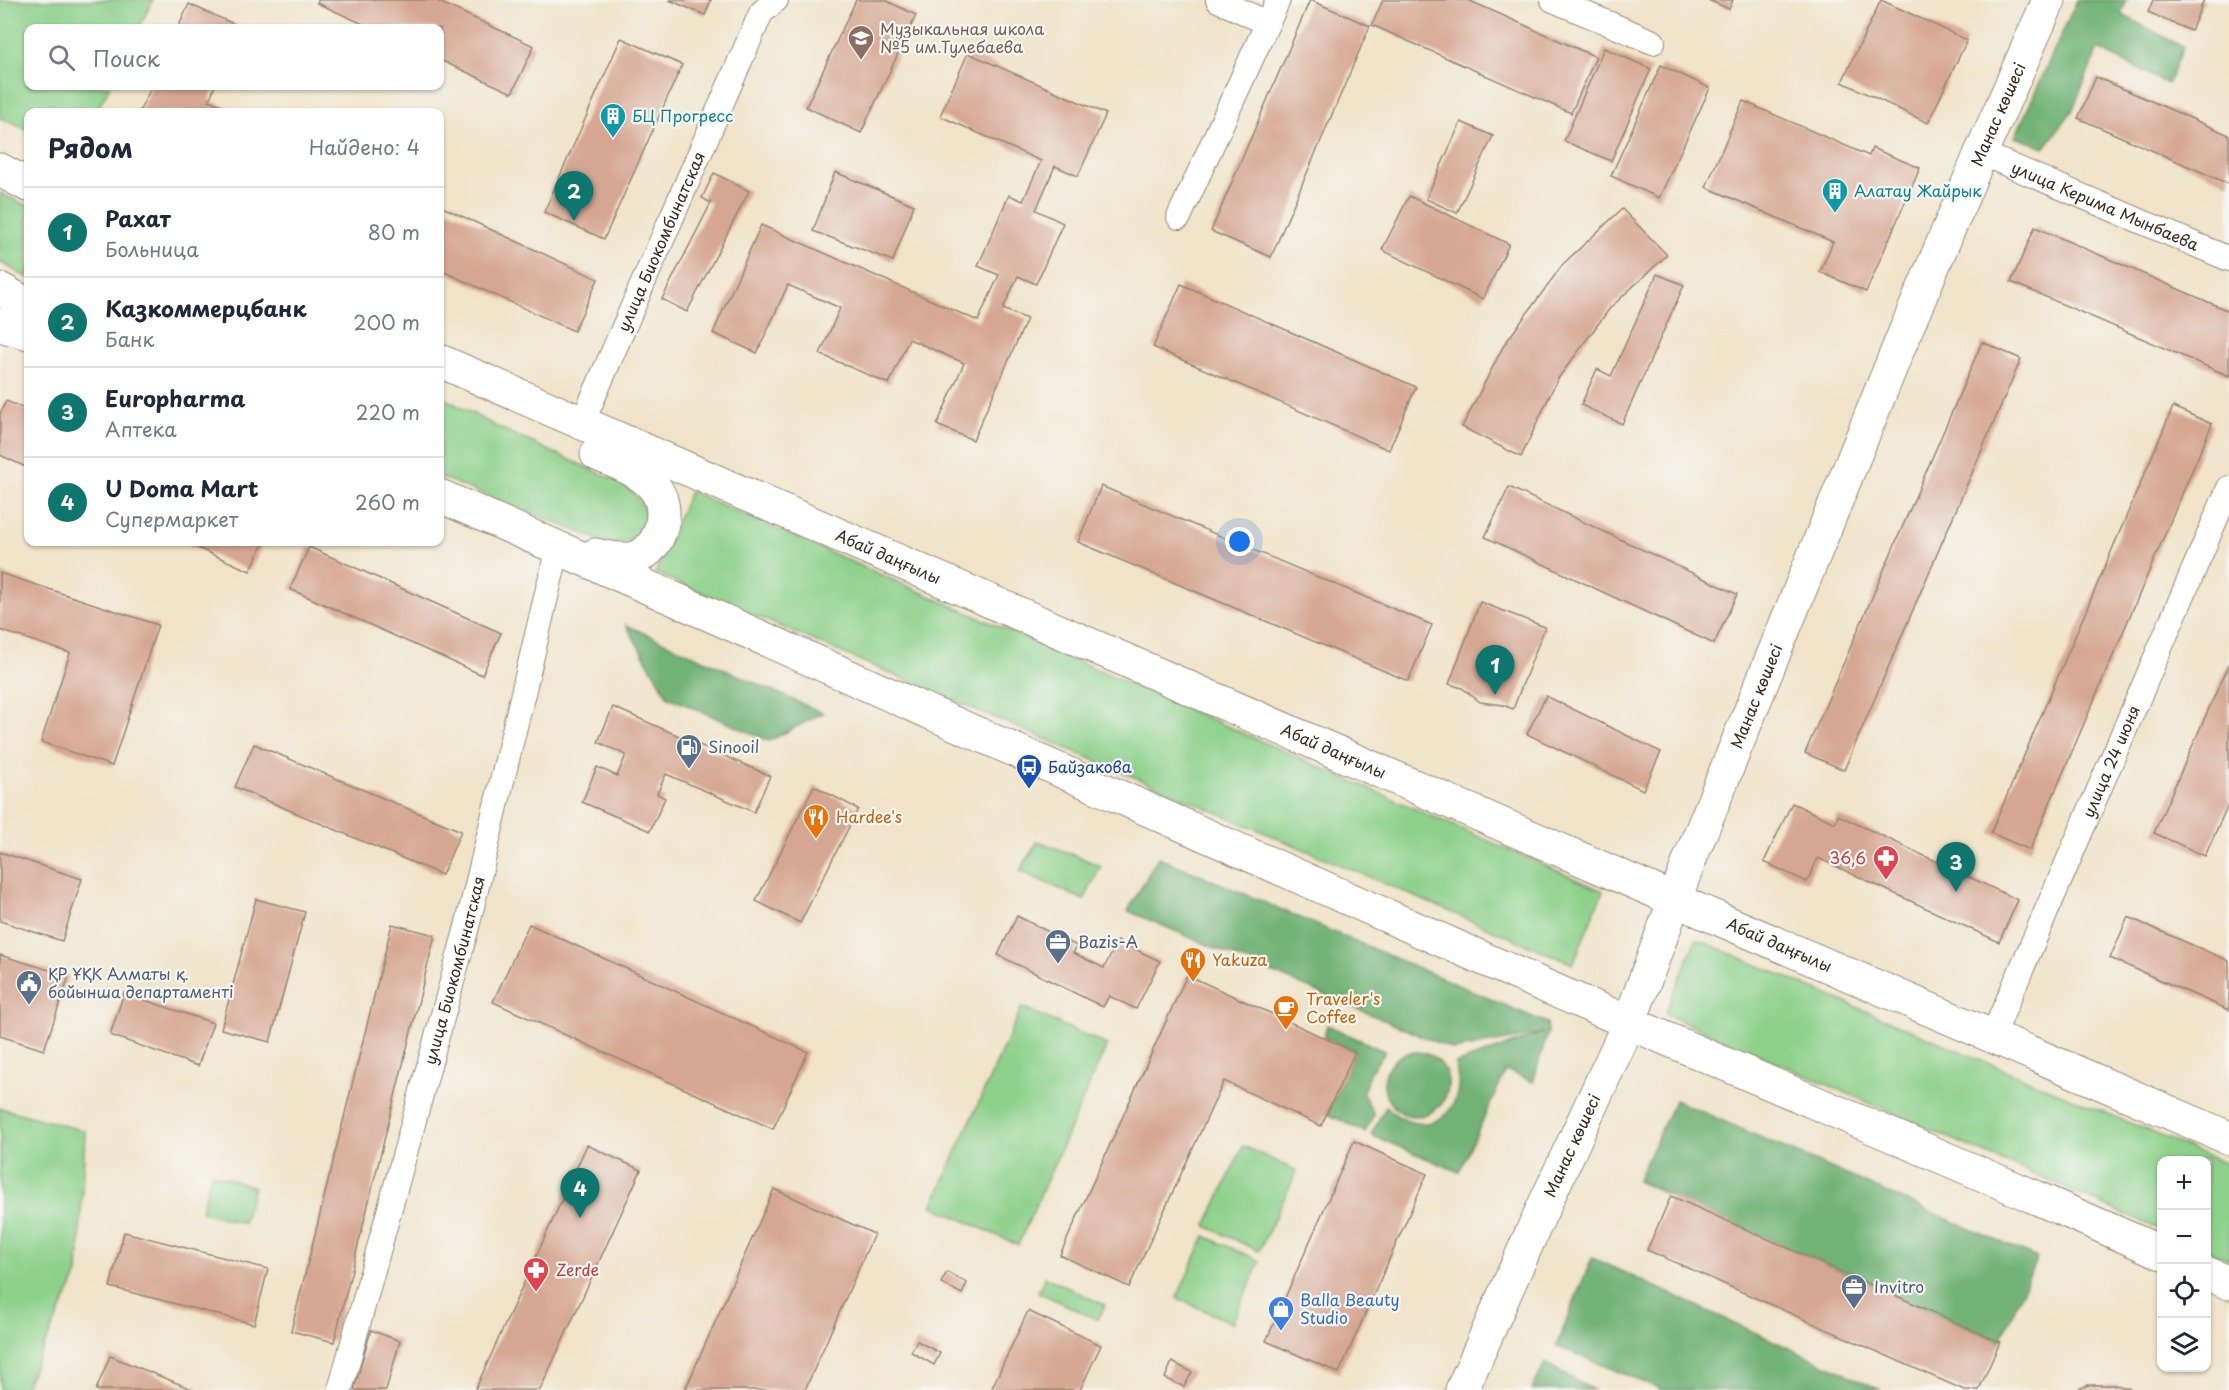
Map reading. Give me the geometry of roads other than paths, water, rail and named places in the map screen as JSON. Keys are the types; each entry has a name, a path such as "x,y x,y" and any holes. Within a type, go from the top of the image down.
{"main road":[{"name":"Манас көшесі","path":"1462,1390 1629,1023 1690,859 1903,337 2049,0"},
{"path":"0,170 24,183"},
{"path":"0,289 24,302"},
{"path":"0,326 24,332"},
{"name":"Абай даңғылы","path":"444,363 1675,900 2229,1138"},
{"path":"444,371 503,410 636,472 654,486 663,510 662,523 657,537 645,553 628,560 558,547"},
{"path":"444,498 1629,1023 2157,1251"},
{"path":"2211,1275 2229,1283"}],"street":[{"name":"улица Биокомбинатская","path":"582,423 761,13 776,0"},
{"path":"1218,0 1267,24"},
{"path":"1179,217 1278,0"},
{"path":"1553,0 1653,42"},
{"name":"улица Керима Мынбаева","path":"1981,153 2229,259"},
{"name":"улица 24 июня","path":"1993,1035 2229,488"},
{"name":"улица Биокомбинатская","path":"340,1390 467,927 558,547"}],"place":[{"name":"Музыкальная школа №5 им.Тулебаева","path":"861,61"},
{"name":"БЦ Прогресс","path":"613,139"},
{"name":"Алатау Жайрык","path":"1835,214"},
{"name":"Казкоммерцбанк","path":"574,221"},
{"name":"Рахат","path":"1495,695"},
{"name":"Sinooil","path":"689,770"},
{"name":"Байзакова","path":"1029,790"},
{"name":"Hardee's","path":"816,840"},
{"name":"36,6","path":"1886,881"},
{"name":"Europharma","path":"1956,892"},
{"name":"Bazis-A","path":"1058,965"},
{"name":"Yakuza","path":"1193,983"},
{"name":"ҚР ҰҚК Алматы қ. бойынша департаменті","path":"29,1006"},
{"name":"Traveler's Coffee","path":"1286,1031"},
{"name":"U Doma Mart","path":"580,1218"},
{"name":"Zerde","path":"536,1293"},
{"name":"Invitro","path":"1854,1310"},
{"name":"Balla Beauty Studio","path":"1281,1332"}]}
